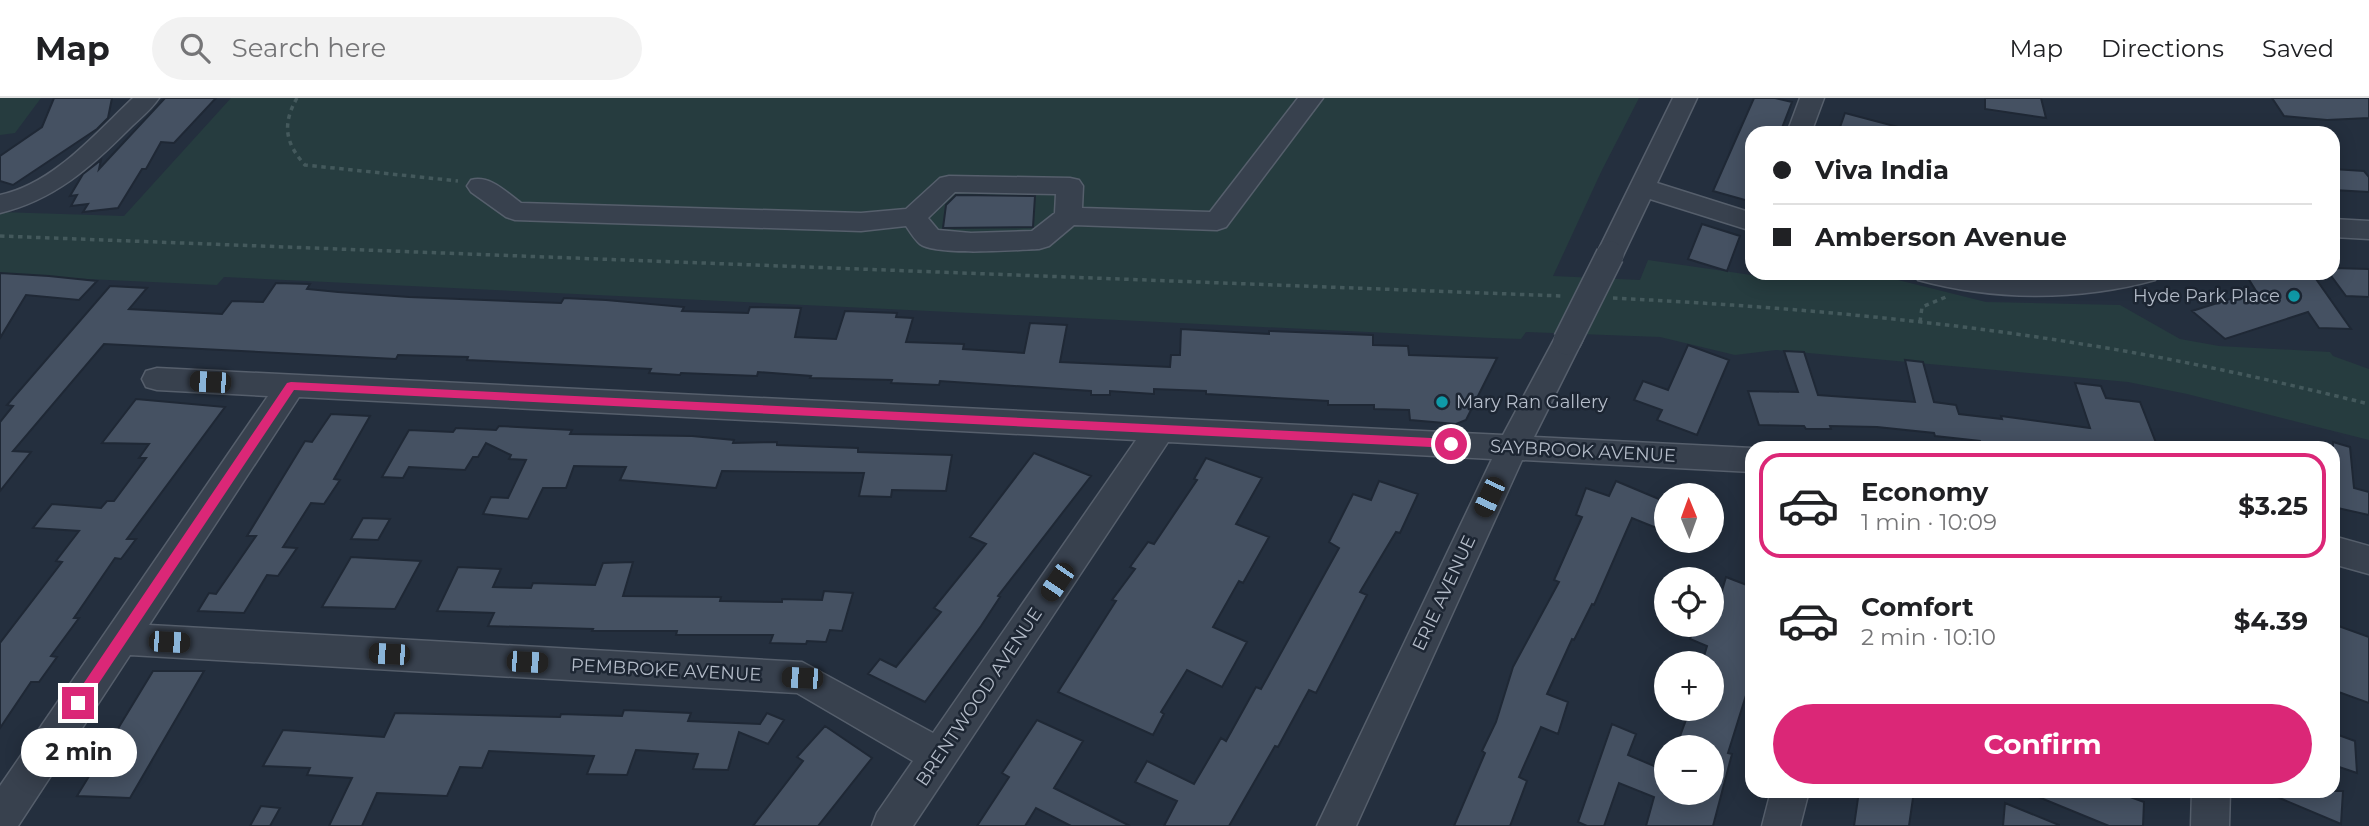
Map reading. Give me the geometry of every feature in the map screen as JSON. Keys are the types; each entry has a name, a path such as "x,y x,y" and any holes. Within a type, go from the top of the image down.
{"street":[{"path":"914,217 930,238 971,243 1039,240 1068,216 1217,221 1311,98"},
{"name":"ERIE AVENUE","path":"1336,826 1513,447 1644,188 1685,98"},
{"path":"1802,126 1812,98"},
{"path":"0,204 31,195 73,167 131,104"},
{"path":"480,186 514,211 861,222 914,217 949,184 1070,186 1068,216"},
{"path":"1644,188 1745,220"},
{"path":"2340,228 2369,230"},
{"path":"1969,280 2054,286 2108,280"},
{"name":"SAYBROOK AVENUE","path":"157,379 1745,460"},
{"path":"0,819 291,386"},
{"name":"BRENTWOOD AVENUE","path":"891,826 1160,430"},
{"path":"2340,552 2369,560"},
{"name":"PEMBROKE AVENUE","path":"121,639 802,678 939,755"},
{"path":"1781,826 1788,798"},
{"path":"2210,798 2210,826"}],"path":[{"path":"297,98 289,110 285,136 290,150 305,165 366,170 480,186"},
{"path":"0,236 1569,296"},
{"path":"1608,298 1778,308 1920,321 2129,351 2284,382 2369,404"},
{"path":"1920,321 1923,307 1942,300"}],"green space":[{"path":"0,98 41,98 15,133 0,135"},
{"path":"231,98 1639,98 1553,276 1640,280 1648,260 1745,274 1745,280 1898,280 1986,302 2120,305 2180,339 2219,346 2330,352 2333,356 2369,369 2369,440 2187,394 2128,382 1776,350 1735,355 1660,337 1526,332 1521,339 1492,338 224,277 217,285 0,275 0,212 124,216"}],"building":[{"path":"54,98 112,98 108,118 97,129 13,185 0,181 0,156 42,127"},
{"path":"165,98 216,98 174,143 161,142 146,169 142,169 118,208 83,212 88,204 71,206 77,195 70,196 83,174 101,160 99,169"},
{"path":"1754,98 1775,98 1792,102 1783,126 1745,126 1745,200 1713,191"},
{"path":"1985,98 2041,98 2046,118 1985,109"},
{"path":"2272,98 2369,98 2369,118 2327,120 2284,116"},
{"path":"1845,113 1894,126 1840,126"},
{"path":"2340,169 2364,171 2369,177 2369,192 2340,190"},
{"path":"956,195 1035,196 1033,227 943,228 946,205"},
{"path":"1702,224 1740,236 1727,271 1688,259"},
{"path":"2340,268 2369,269 2369,297 2346,296 2334,280 2340,280"},
{"path":"0,273 97,281 79,300 26,295 0,338"},
{"path":"2249,280 2317,280 2351,329 2319,328 2308,312 2225,339 2192,311 2256,291"},
{"path":"276,283 310,284 307,289 409,297 561,303 564,298 606,300 684,307 682,311 748,313 750,307 801,308 795,337 836,339 845,311 897,313 896,317 913,318 906,342 964,344 963,349 1024,353 1030,323 1067,325 1060,362 1170,367 1171,355 1180,355 1181,329 1269,334 1269,331 1373,335 1373,345 1408,346 1409,355 1497,358 1466,420 1456,424 1410,420 1409,410 1374,409 1374,405 1328,405 1328,401 1206,394 1206,391 1154,389 1154,394 1110,391 1110,395 1091,395 1091,391 940,381 939,385 891,383 892,380 810,378 811,376 758,372 757,376 680,375 649,373 651,369 467,360 468,357 398,355 396,359 104,344 13,451 31,452 0,491 0,422 13,406 7,405 110,286 147,288 129,309 222,314 232,301 263,302"},
{"path":"1688,345 1729,360 1697,435 1657,420 1662,410 1634,400 1643,381 1668,390"},
{"path":"1784,351 1804,352 1818,395 1915,402 1905,360 1923,362 1934,402 1956,405 1959,414 2002,419 2001,416 2090,428 2075,383 2101,386 2106,398 2140,402 2155,441 1980,441 1877,427 1830,426 1831,429 1806,429 1804,426 1759,425 1748,391 1798,392"},
{"path":"136,399 225,407 127,539 136,539 121,559 115,558 74,618 79,618 51,656 57,657 39,682 31,682 0,728 0,643 62,562 56,561 79,531 33,528 52,504 101,508 107,501 114,501 146,458 139,458 149,444 102,443"},
{"path":"331,414 370,416 334,479 340,480 324,504 311,503 283,547 297,548 278,576 267,575 244,613 198,611 209,593 216,594 256,536 247,536 305,441 312,442"},
{"path":"499,426 572,430 570,434 692,436 734,440 733,443 777,442 777,445 858,448 858,452 952,455 946,491 892,490 891,497 859,496 864,473 722,471 716,488 620,480 626,467 574,466 566,488 543,488 528,519 483,514 491,497 508,498 526,460 509,459 511,455 486,443 478,457 473,457 465,470 409,467 403,478 382,477 409,430 453,432 456,428 496,430"},
{"path":"2340,444 2350,447 2354,488 2369,492 2369,515 2340,509"},
{"path":"1034,453 1091,476 998,596 1000,597 981,626 925,702 868,674 880,659 896,667 941,612 934,608 986,544 970,537"},
{"path":"1206,458 1262,478 1236,524 1269,537 1243,583 1239,581 1213,627 1247,642 1222,687 1187,670 1161,712 1164,714 1153,735 1058,692 1116,601 1112,600 1135,569 1130,567 1148,542 1154,544 1197,480 1194,479"},
{"path":"1379,481 1418,494 1400,533 1396,532 1360,592 1367,595 1316,693 1309,690 1278,747 1275,746 1229,826 1164,826 1177,801 1135,782 1147,761 1194,784 1221,738 1226,741 1256,687 1261,689 1339,548 1329,542 1353,494 1371,500"},
{"path":"1616,481 1654,497 1654,527 1632,518 1594,605 1592,604 1574,640 1572,639 1547,694 1568,702 1558,734 1541,727 1519,777 1527,781 1510,826 1454,826 1485,753 1482,751 1496,722 1513,667 1559,582 1554,580 1582,517 1576,515 1586,488 1609,496"},
{"path":"363,518 390,519 378,540 351,539"},
{"path":"351,557 421,561 395,609 322,607"},
{"path":"633,562 623,596 721,597 720,601 782,602 782,599 822,600 824,591 853,593 842,631 830,630 826,642 807,641 806,644 770,643 773,635 676,635 677,631 592,631 593,629 488,626 494,613 437,611 458,567 501,569 493,587 531,588 533,583 595,585 603,563"},
{"path":"1726,577 1745,584 1745,698 1728,753 1732,754 1724,784 1724,735 1680,735 1686,721 1724,721 1724,651 1706,651 1707,646 1690,639 1724,637"},
{"path":"2340,627 2369,637 2369,703 2340,693"},
{"path":"153,671 204,671 130,798 77,796"},
{"path":"624,710 691,713 688,721 760,724 767,713 784,720 768,744 739,732 728,770 693,769 698,754 636,750 627,775 587,774 594,756 489,751 482,768 460,767 447,796 377,793 362,826 329,826 352,778 307,775 310,768 263,766 283,730 384,737 395,713 560,717 561,714 622,716"},
{"path":"1037,720 1083,741 1054,788 1130,826 1071,826 1036,808 1025,826 977,826 1009,777 1002,773"},
{"path":"1612,724 1636,734 1628,755 1654,766 1654,797 1619,783 1604,826 1587,826 1578,822"},
{"path":"825,726 872,758 818,826 753,826 803,761 797,757"},
{"path":"2340,736 2355,741 2357,773 2340,767"},
{"path":"2340,791 2343,791 2341,824 2280,798 2340,798"},
{"path":"1654,797 1654,805 1719,805 1713,826 1646,826"},
{"path":"1858,798 1913,798 1909,826 1854,826"},
{"path":"2041,798 2133,798 2144,802 2143,826 2109,826"},
{"path":"2005,803 2059,825 2059,826 2003,826"},
{"path":"261,806 280,808 270,826 250,826"}],"place":[{"name":"Hyde Park Place","path":"2294,296"},
{"name":"Mary Ran Gallery","path":"1442,402"}],"route":[{"path":"78,703 291,386 1451,444"}]}
